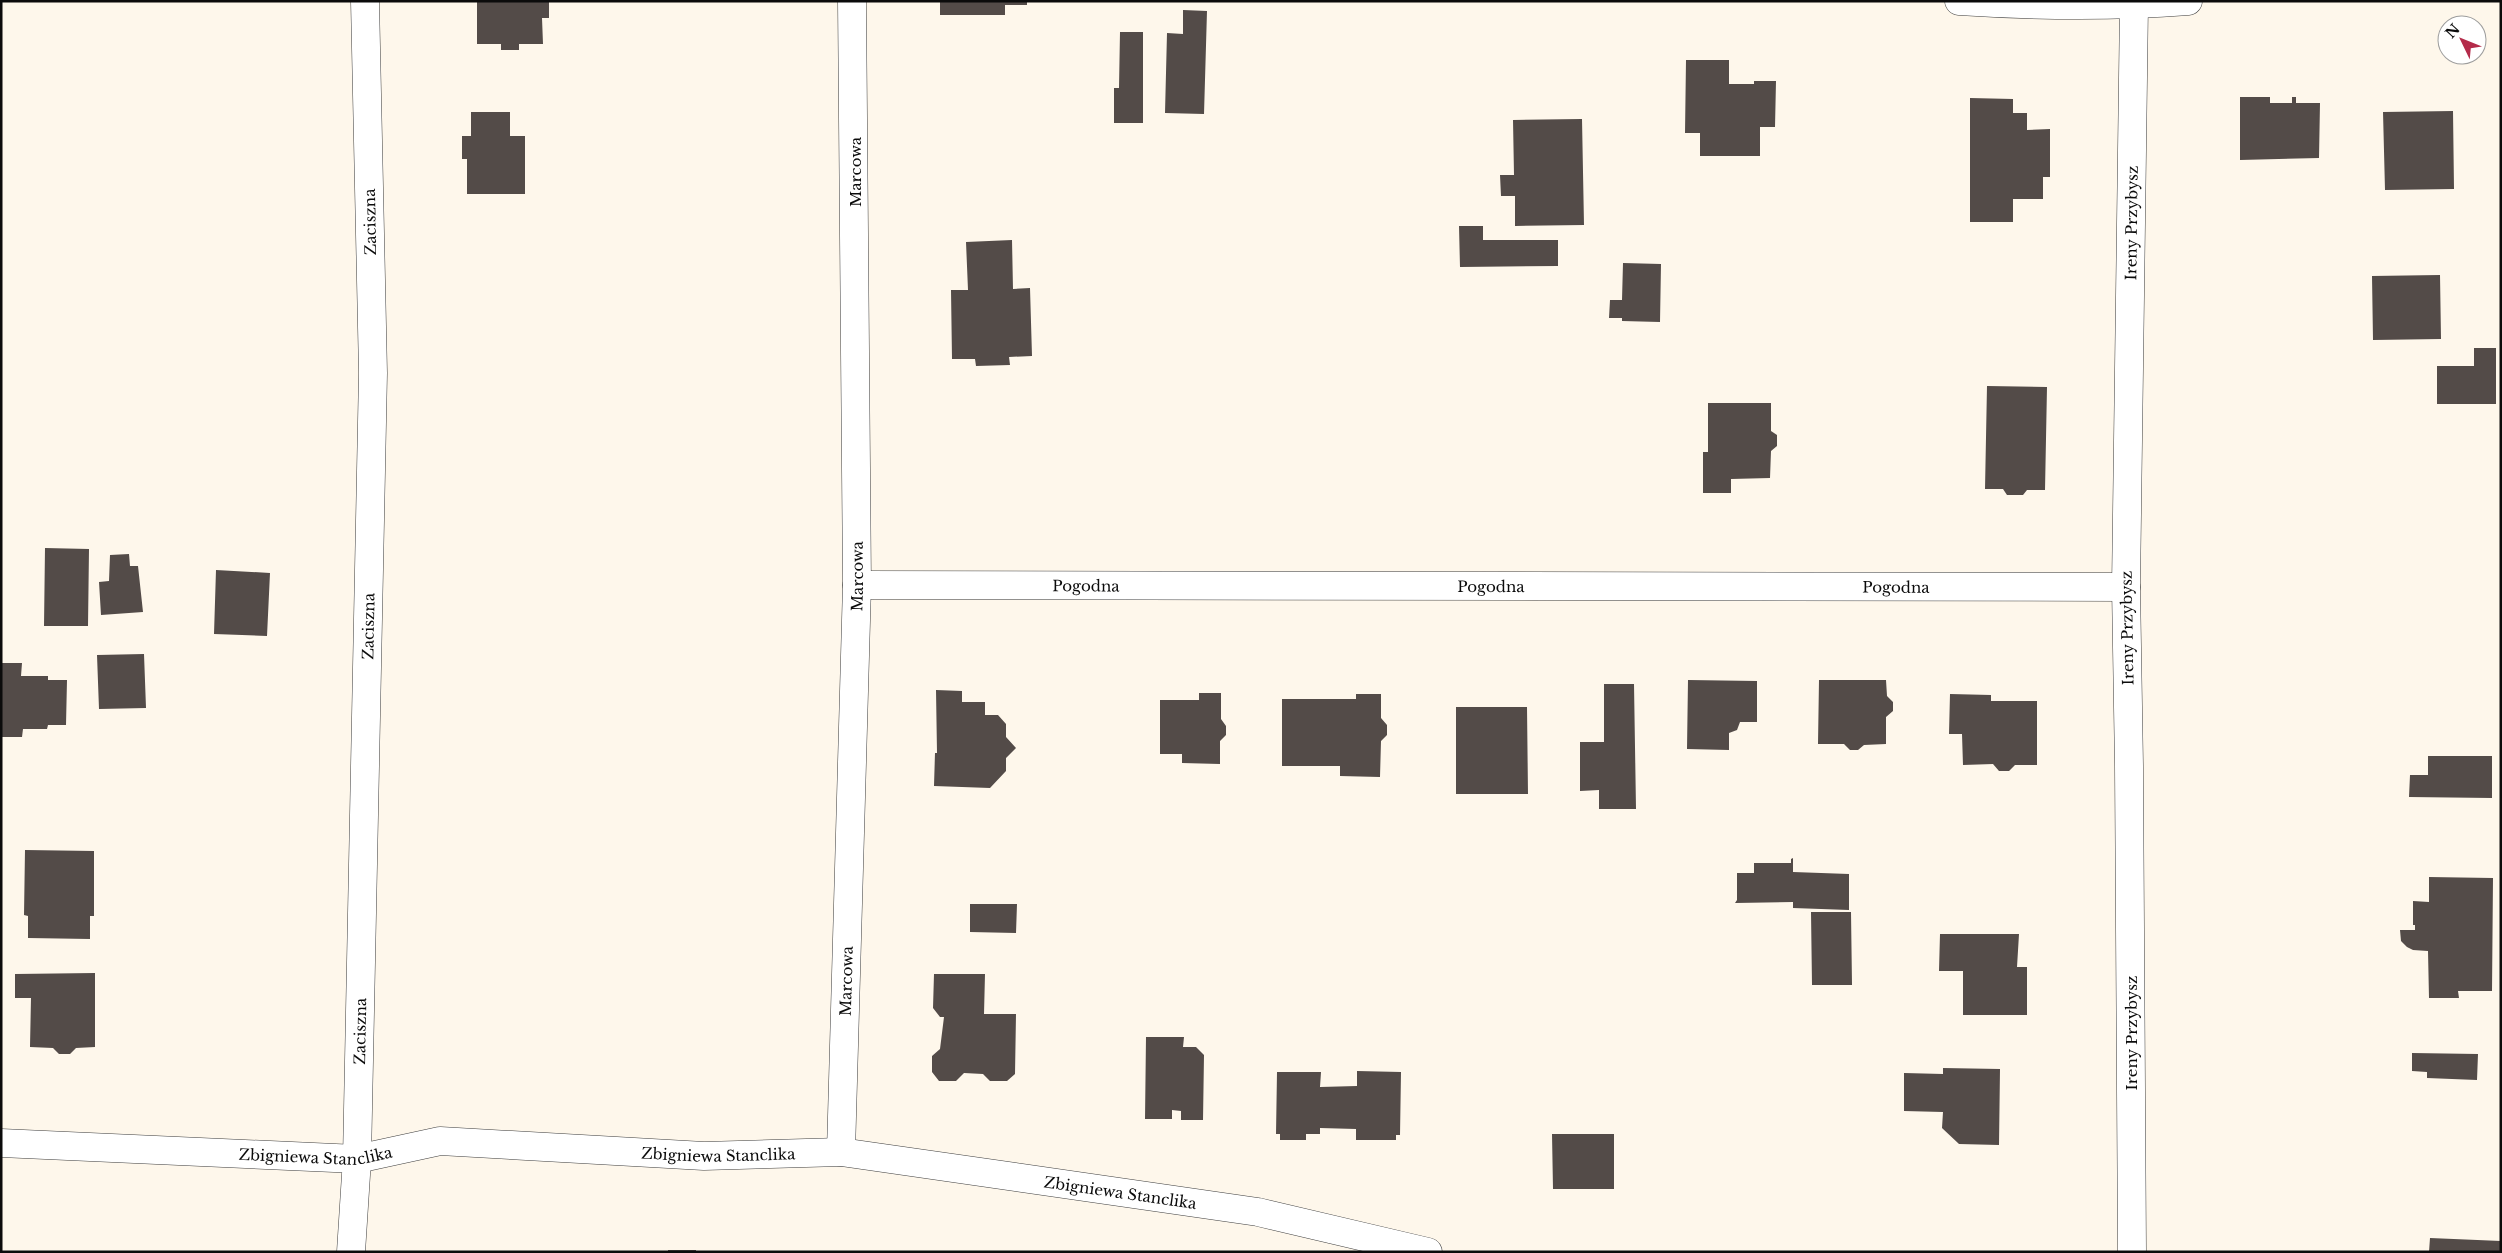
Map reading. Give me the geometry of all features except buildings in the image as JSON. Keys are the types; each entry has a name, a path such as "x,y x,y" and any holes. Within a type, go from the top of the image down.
{"street":[{"name":"Zaciszna","path":"351,1252 357,1159 373,373 365,1"},
{"name":"Marcowa","path":"841,1152 857,585 852,1"},
{"path":"1959,1 2046,6 2134,5 2188,1"},
{"name":"Ireny Przybysz","path":"2132,1252 2126,587 2134,5"},
{"name":"Pogodna","path":"857,585 2126,587"},
{"name":"Zbigniewa Stanclika","path":"1,1144 357,1159 440,1141 704,1156 841,1152 1258,1212 1428,1252"}]}
